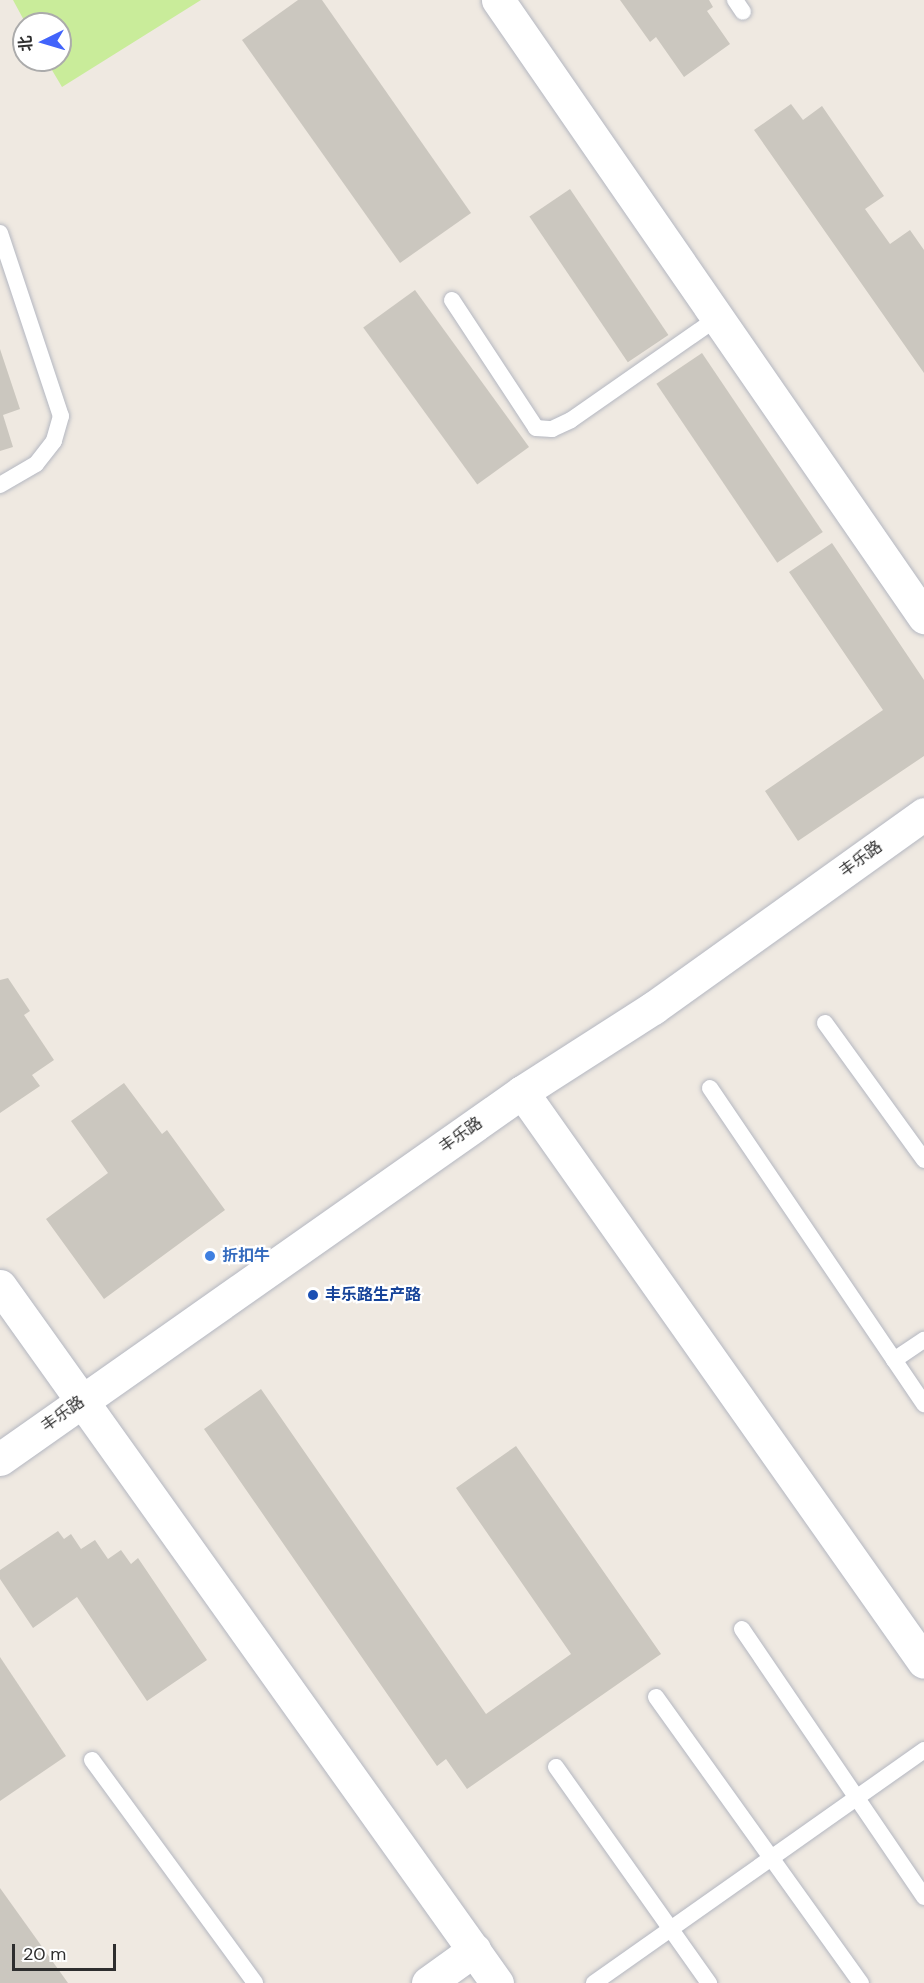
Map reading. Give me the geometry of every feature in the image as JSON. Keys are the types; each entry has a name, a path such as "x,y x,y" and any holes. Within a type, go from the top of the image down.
{"street":[{"path":"498,0 924,617"},
{"name":"丰乐路","path":"0,1459 522,1092 653,1008 924,814"},
{"path":"522,1092 924,1662"},
{"path":"0,1286 497,1983"},
{"path":"428,1983 474,1950"}],"lane":[{"path":"0,233 61,416 54,441 36,464 0,485"},
{"path":"452,300 536,428 552,429 572,420 717,318"},
{"path":"825,1023 924,1160"},
{"path":"710,1088 924,1404"},
{"path":"894,1360 924,1340"},
{"path":"742,1629 855,1799 924,1897"},
{"path":"656,1697 861,1983"},
{"path":"594,1983 924,1750"},
{"path":"92,1760 255,1983"},
{"path":"556,1767 710,1983"}],"green space":[{"path":"13,0 201,0 62,87 53,72 72,72 72,12 20,12"}],"building":[{"path":"298,0 322,0 471,213 400,263 242,40"},
{"path":"620,0 709,0 713,7 707,11 730,44 684,77 656,37 650,42"},
{"path":"791,104 803,120 822,106 884,196 865,209 890,244 910,230 924,250 924,373 754,130"},
{"path":"570,189 668,335 628,362 529,216"},
{"path":"415,290 529,447 477,485 363,328"},
{"path":"0,349 20,409 3,415 13,447 0,451"},
{"path":"702,353 823,532 777,563 656,384"},
{"path":"832,543 924,680 924,756 798,841 765,791 883,710 789,572"},
{"path":"8,978 30,1011 24,1015 54,1060 32,1075 40,1086 0,1113 0,980"},
{"path":"124,1083 162,1134 167,1130 225,1210 104,1299 46,1219 108,1173 71,1121"},
{"path":"261,1389 486,1714 571,1654 456,1488 516,1446 661,1654 467,1789 446,1759 437,1766 204,1429"},
{"path":"58,1531 64,1539 71,1534 81,1549 95,1540 108,1559 121,1550 131,1564 138,1558 207,1660 147,1701 77,1597 33,1628 0,1579 0,1570"},
{"path":"0,1657 66,1756 0,1801"},
{"path":"0,1888 68,1983 0,1983"}],"place":[{"name":"折扣牛","path":"210,1256"},
{"name":"丰乐路生产路","path":"313,1295"}]}
